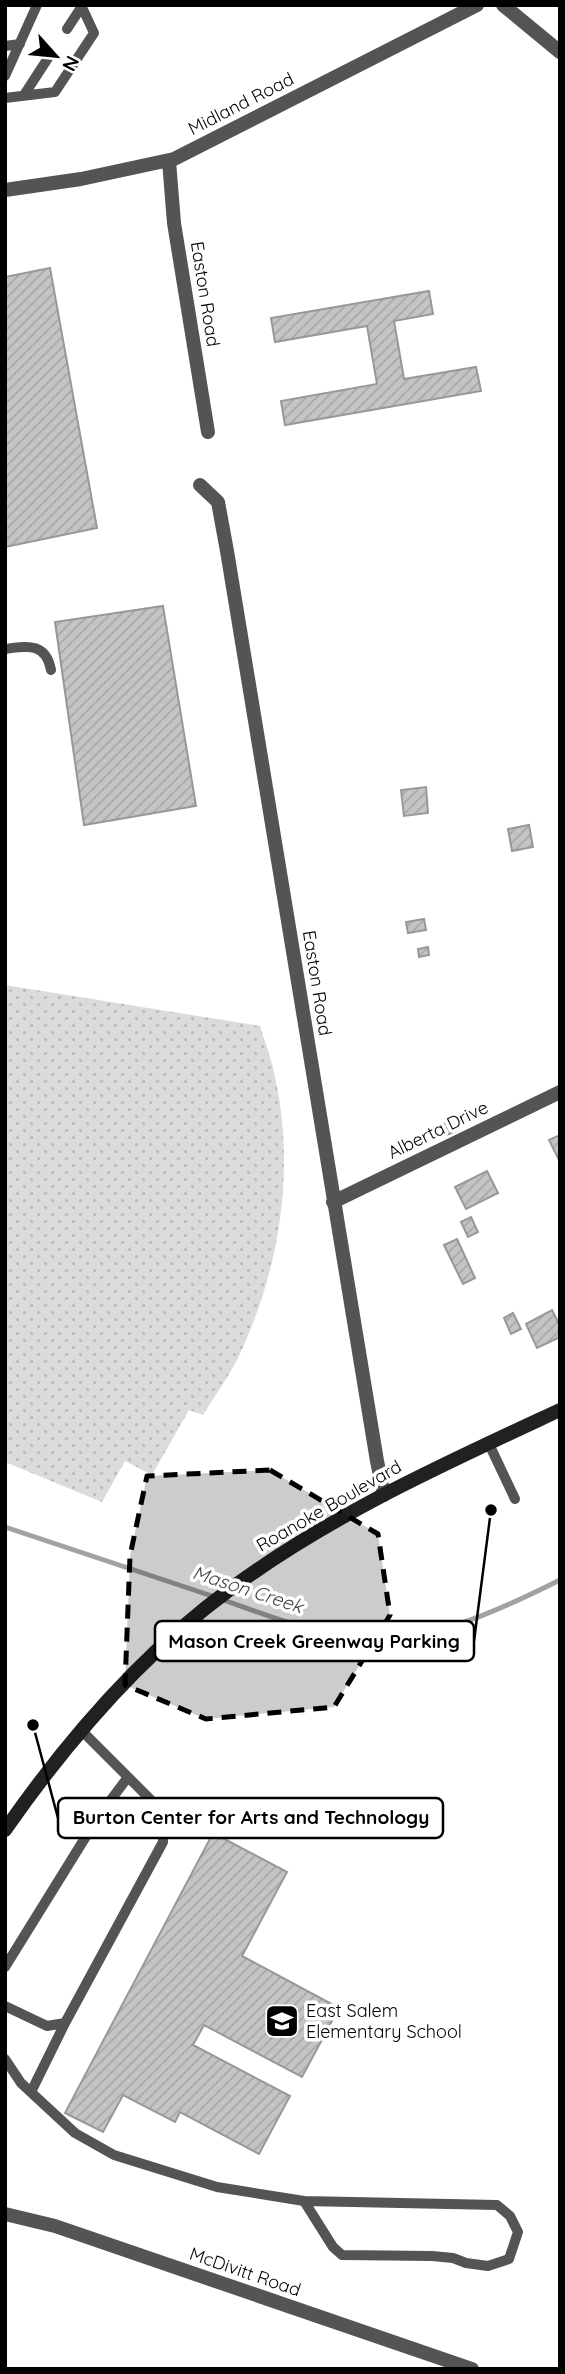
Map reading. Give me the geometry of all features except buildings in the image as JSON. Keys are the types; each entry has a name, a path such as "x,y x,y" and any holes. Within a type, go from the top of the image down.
{"main road":[{"name":"Roanoke Boulevard","path":"5,1830 82,1731 125,1682 227,1591 319,1530 384,1495 560,1410"}],"street":[{"name":"Midland Road","path":"5,190 81,179 169,161 477,5"},
{"path":"503,5 560,52"},
{"name":"Easton Road","path":"169,161 174,223 208,432"},
{"name":"Easton Road","path":"200,485 218,502 225,539 333,1202 384,1495"},
{"name":"Alberta Drive","path":"333,1202 560,1092"},
{"name":"McDivitt Road","path":"5,2214 55,2226 472,2369"}],"lane":[{"path":"5,76 37,5"},
{"path":"67,29 81,6"},
{"path":"5,98 55,92 94,33 81,6"},
{"path":"5,47 20,44"},
{"path":"24,95 50,55"},
{"path":"5,649 30,645 40,650 48,659 51,670"},
{"path":"489,1444 515,1499"},
{"path":"31,2092 65,2023 163,1842 163,1816 151,1800 82,1731"},
{"path":"5,1967 98,1817 128,1777"},
{"path":"5,2006 47,2026 65,2023"},
{"path":"5,2059 21,2083 75,2133 114,2155 217,2186 304,2201 497,2205 510,2216 518,2232 509,2259 488,2266 432,2256 342,2255 332,2248 304,2201"}],"highlighted area":[{"path":"270,1470 378,1534 390,1615 334,1707 206,1719 125,1685 130,1556 147,1476"}],"shaded area":[{"path":"5,985 260,1026 275,1077 284,1149 280,1222 264,1292 252,1327 237,1360 203,1415 189,1410 152,1475 125,1461 102,1502 5,1462"}],"waterway":[{"name":"Mason Creek","path":"5,1527 305,1628 353,1638 401,1638 441,1630 503,1607 560,1580"}],"place":[{"name":"Mason Creek Greenway Parking","path":"491,1510"},
{"name":"Burton Center for Arts and Technology","path":"33,1725"},
{"name":"East Salem Elementary School","path":"282,2021"}]}
